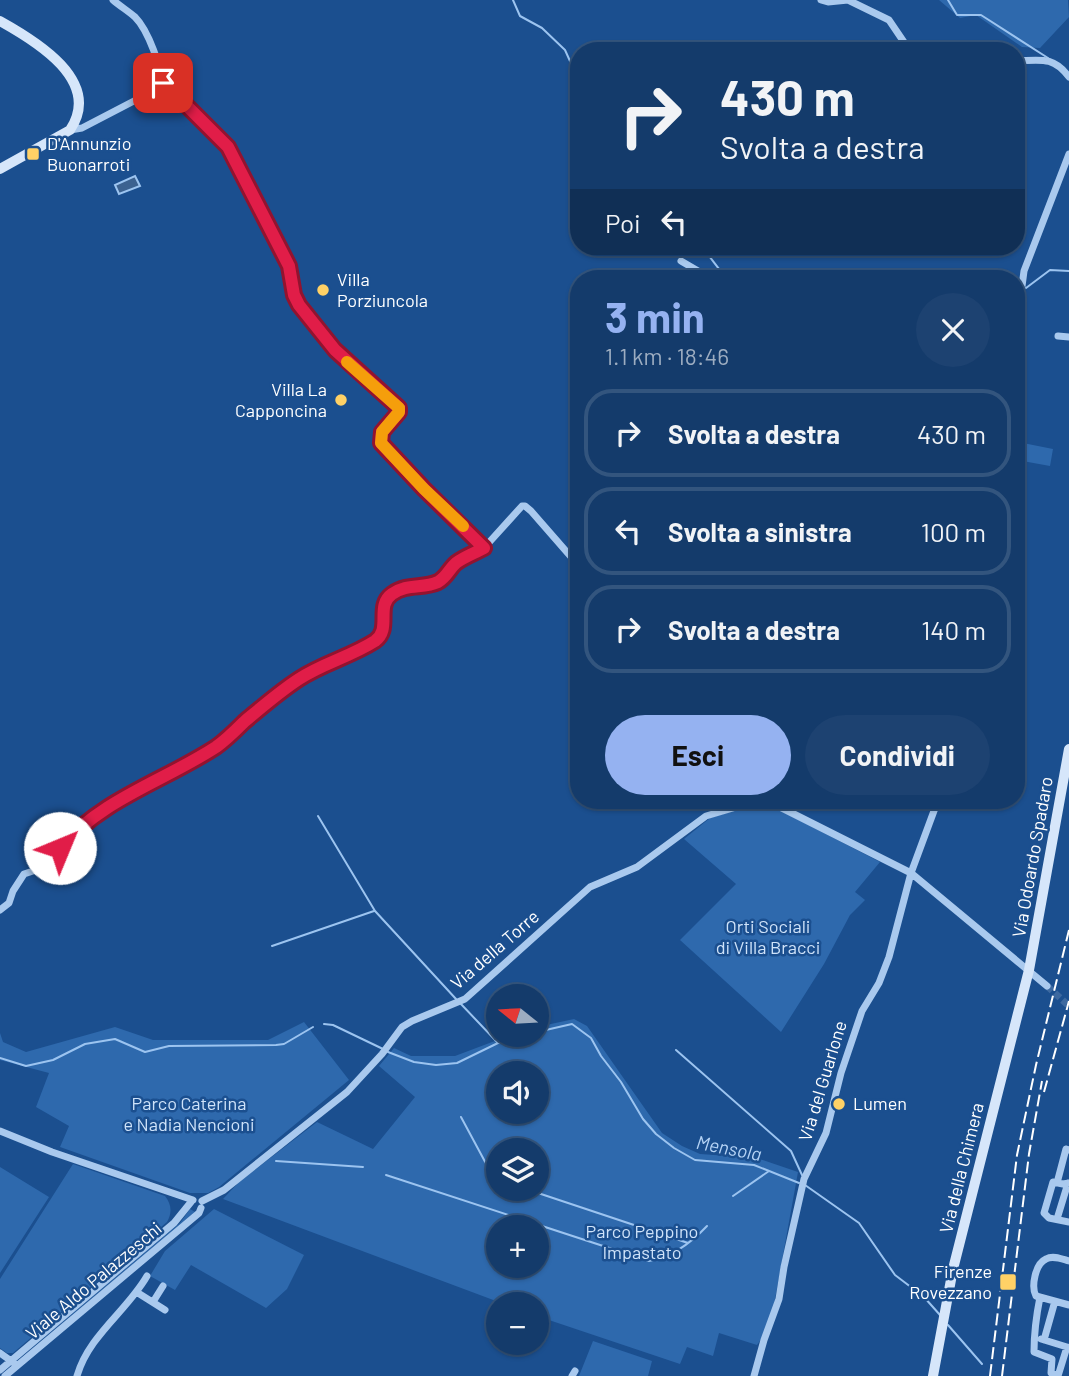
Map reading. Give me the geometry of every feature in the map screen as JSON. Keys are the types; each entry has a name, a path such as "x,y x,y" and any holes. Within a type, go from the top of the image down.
{"street":[{"path":"113,0 135,18 143,29 162,76 164,88 184,103 228,147 289,266 294,295 299,305 335,350 399,408 399,412 382,432 381,443 484,548"},
{"path":"821,0 848,0 889,20 904,42"},
{"path":"0,21 38,43 61,65 76,86 80,106 70,130"},
{"path":"1025,61 1052,61 1069,77"},
{"path":"0,169 70,130 82,128 157,89 164,88"},
{"path":"1024,270 1069,154"},
{"path":"681,261 696,270"},
{"path":"1058,336 1069,337"},
{"path":"0,910 9,903 24,874 57,863 60,848 73,833 112,803 217,746 266,703 307,673 349,655 378,638 383,630 383,607 392,594 413,585 429,585 440,581 454,565 484,548 517,510 525,506 570,556"},
{"name":"Via Odoardo Spadaro","path":"1029,970 1069,749"},
{"name":"Via della Torre","path":"202,1204 224,1190 347,1093 407,1023 458,1004 590,887 637,867 706,816 730,809"},
{"path":"784,809 911,873 1047,986"},
{"name":"Via del Guarlone","path":"754,1376 779,1299 801,1188 826,1133 841,1073 862,1011 886,968 911,873 935,809"},
{"name":"Via della Chimera","path":"933,1376 953,1269 1029,970"},
{"path":"0,1131 192,1201 194,1209 202,1204"},
{"path":"1057,1182 1066,1149 1069,1150"},
{"path":"1057,1219 1069,1182 1053,1182 1044,1213 1049,1218 1069,1222"},
{"name":"Viale Aldo Palazzeschi","path":"5,1376 14,1363 174,1223 192,1201"},
{"name":"Viale Aldo Palazzeschi","path":"0,1370 14,1363 158,1248 199,1213 202,1204"},
{"path":"1069,1261 1051,1257 1040,1264 1033,1289 1040,1297 1069,1305"},
{"path":"77,1376 93,1345 138,1293 147,1276"},
{"path":"153,1302 163,1286"},
{"path":"138,1293 165,1310"},
{"path":"1040,1297 1033,1331 1040,1339 1068,1347 1058,1376 1051,1373 1052,1359 1034,1353 1040,1339 1055,1301"},
{"path":"0,1353 14,1363"}],"green space":[{"path":"939,0 1068,0 1069,17 1040,48 1025,47 1025,42 1015,42 976,15 960,18"},
{"path":"1025,443 1053,449 1050,466 1025,461"},
{"name":"Orti Sociali di Villa Bracci","path":"740,809 778,809 880,862 855,892 865,900 850,915 824,964 781,1032 680,940 736,884 684,839 710,818"},
{"name":"Parco Peppino Impastato","path":"574,1019 587,1026 662,1133 700,1154 757,1158 798,1172 770,1327 757,1345 719,1333 713,1356 687,1347 680,1364 549,1320 549,1292 486,1292 486,1297 223,1199 239,1182 317,1122 373,1149 415,1097 379,1066 394,1048 411,1056 455,1056 486,1044 486,1047 549,1047 550,1024"},
{"name":"Parco Caterina e Nadia Nencioni","path":"304,1022 349,1080 219,1187 208,1193 190,1193 60,1147 69,1126 36,1107 49,1073 0,1060 0,1033 3,1042 26,1052 115,1027 153,1040 268,1040"},
{"path":"73,1164 165,1196 170,1206 170,1215 167,1222 13,1353 7,1353 0,1348 0,1279"},
{"path":"0,1167 49,1197 0,1273"},
{"path":"190,1209 195,1212 19,1359 180,1223"},
{"path":"214,1209 304,1255 287,1289 266,1308 191,1265 175,1290 150,1276 165,1251"},
{"path":"593,1341 652,1361 648,1376 579,1376"}],"shaded area":[{"path":"135,176 140,186 119,194 115,185"}],"waterway":[{"path":"513,0 520,16 542,28 565,50 570,61"},
{"path":"948,0 957,15 981,15 1023,42"},
{"path":"1025,43 1048,58"},
{"path":"709,256 720,270"},
{"path":"1026,288 1050,270 1069,271"},
{"path":"318,816 375,911 456,999"},
{"path":"272,946 374,911"},
{"path":"460,1003 486,1030"},
{"name":"Mensola","path":"324,1024 333,1025 383,1049"},
{"name":"Mensola","path":"550,1029 572,1024 591,1038 643,1119 674,1148 695,1160 754,1165 799,1183"},
{"name":"Mensola","path":"0,1058 26,1066 53,1060 85,1044 115,1039 145,1052 169,1046 276,1045 284,1044 313,1027"},
{"name":"Mensola","path":"388,1052 414,1062 436,1065 457,1063 490,1047"},
{"path":"676,1050 791,1151 802,1175"},
{"path":"461,1117 486,1164"},
{"path":"276,1161 363,1167"},
{"path":"733,1196 769,1171"},
{"path":"386,1175 649,1261 681,1248 707,1226"},
{"name":"Mensola","path":"805,1185 859,1223 895,1275 924,1297 940,1315"},
{"path":"549,1197 688,1243"},
{"name":"Mensola","path":"948,1325 982,1364"}],"tunnel":[{"path":"1047,986 1069,1006"}],"railway":[{"path":"990,1376 1017,1155 1069,930"},
{"path":"1044,1092 1069,1001"},
{"path":"1002,1376 1029,1154 1042,1081"}],"slow traffic":[{"path":"347,362 399,408 399,412 382,432 381,443 463,526"}],"place":[{"name":"D'Annunzio Buonarroti","path":"33,154"},
{"name":"Villa Porziuncola","path":"323,290"},
{"name":"Villa La Capponcina","path":"341,400"},
{"name":"Lumen","path":"839,1104"},
{"name":"Firenze Rovezzano","path":"1008,1282"}],"route":[{"path":"60,848 73,833 112,803 217,746 266,703 307,673 349,655 378,638 383,630 383,607 392,594 413,585 429,585 440,581 454,565 484,548 381,443 382,432 399,412 399,408 335,350 299,305 294,295 289,266 228,147 184,103 164,88 163,83"}]}
